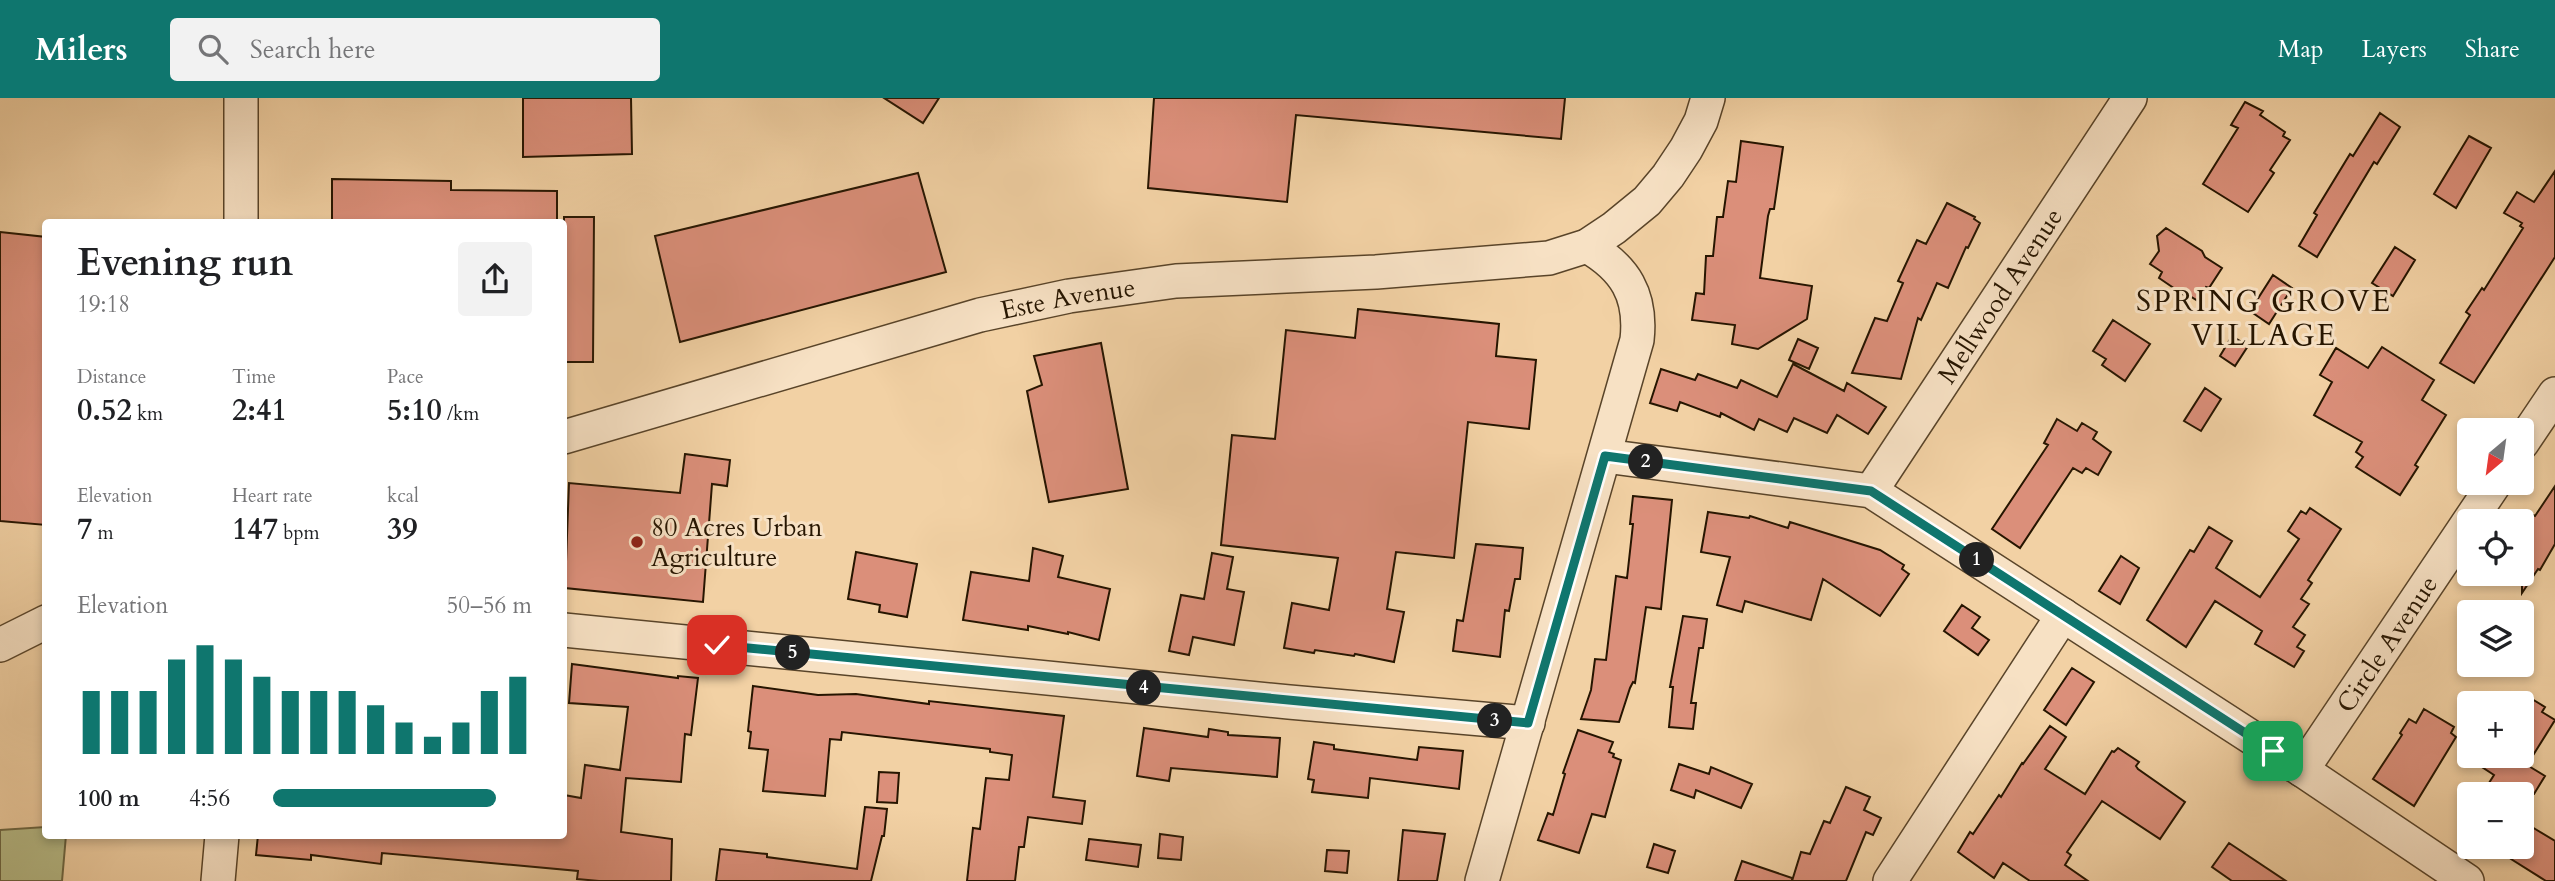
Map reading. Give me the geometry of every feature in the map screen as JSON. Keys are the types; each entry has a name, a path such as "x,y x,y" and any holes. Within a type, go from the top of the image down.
{"street":[{"path":"241,98 241,219"},
{"name":"Este Avenue","path":"567,437 980,315 1069,296 1175,281 1376,272 1549,258 1587,246 1647,201 1686,149 1701,121 1708,98"},
{"name":"Mellwood Avenue","path":"1871,491 2130,98"},
{"path":"1482,881 1637,340 1637,306 1623,274 1607,257 1587,246"},
{"path":"2534,426 2555,394"},
{"path":"2534,437 2555,423"},
{"path":"1605,456 1871,491 2302,770 2467,881"},
{"name":"Circle Avenue","path":"2302,770 2487,495"},
{"path":"1890,881 2063,615"},
{"path":"0,645 42,624"},
{"path":"567,630 1528,723"},
{"path":"218,881 222,839"}],"green space":[{"path":"42,827 42,839 66,839 62,881 0,881 0,830"}],"building":[{"path":"523,98 631,98 632,154 523,157"},
{"path":"884,98 939,98 923,123"},
{"path":"1154,98 1565,98 1561,139 1296,115 1287,202 1148,188"},
{"path":"2245,102 2263,111 2260,115 2285,132 2283,136 2290,140 2270,170 2274,173 2248,212 2203,184 2238,128 2231,125"},
{"path":"2380,113 2400,127 2377,164 2374,162 2317,257 2299,246 2317,215 2314,213 2350,154 2353,156"},
{"path":"2469,136 2491,148 2456,208 2434,194"},
{"path":"1741,141 1783,147 1774,209 1770,209 1768,216 1760,278 1812,286 1807,319 1758,349 1732,344 1735,325 1692,320 1696,293 1704,294 1706,256 1713,256 1717,217 1723,217 1728,181 1736,182"},
{"path":"2555,171 2555,257 2474,383 2440,363 2470,315 2466,312 2482,288 2484,290 2523,228 2520,226 2522,223 2504,213 2517,192 2534,202"},
{"path":"918,173 946,272 680,342 655,236"},
{"path":"332,179 451,181 451,190 557,191 557,219 332,219"},
{"path":"1947,203 1975,217 1980,223 1948,288 1937,283 1921,320 1918,318 1901,379 1852,373 1875,318 1887,321 1903,283 1898,281 1917,240 1926,244"},
{"path":"594,217 593,362 567,362 567,219 564,219"},
{"path":"2166,228 2202,251 2205,257 2222,268 2198,301 2159,278 2162,272 2150,264 2159,251 2157,236"},
{"path":"0,232 42,237 42,525 0,521"},
{"path":"2395,247 2415,260 2393,296 2372,283"},
{"path":"2273,275 2292,288 2269,324 2250,311"},
{"path":"1358,309 1499,324 1496,356 1536,360 1529,429 1468,422 1454,558 1396,552 1387,609 1404,612 1394,662 1355,654 1315,650 1314,653 1284,648 1292,603 1329,610 1338,558 1221,545 1232,435 1275,439 1286,330 1355,338"},
{"path":"2113,320 2150,344 2125,381 2102,365 2106,359 2093,351"},
{"path":"2232,336 2248,346 2235,366 2220,356"},
{"path":"1798,339 1818,348 1809,369 1789,360"},
{"path":"1101,343 1128,489 1049,502 1027,391 1042,385 1034,356"},
{"path":"2382,347 2434,380 2422,400 2446,415 2400,495 2356,467 2363,457 2356,452 2362,442 2314,415 2332,382 2320,375 2336,348 2368,368"},
{"path":"1793,364 1844,391 1847,383 1886,407 1868,434 1837,415 1827,433 1794,418 1787,432 1759,419 1754,430 1721,413 1720,417 1680,402 1677,411 1650,403 1661,369 1695,380 1698,374 1737,388 1741,380 1777,397"},
{"path":"2205,388 2221,399 2201,431 2184,421"},
{"path":"2057,419 2077,431 2082,423 2097,432 2093,439 2111,452 2098,475 2086,468 2082,473 2073,468 2020,548 1992,529 2048,445 2044,443"},
{"name":"80 Acres Urban Agriculture","path":"685,454 730,460 727,486 712,484 703,602 567,588 569,483 680,493"},
{"path":"2555,486 2555,544 2540,570 2534,575 2534,516"},
{"path":"1633,496 1672,500 1661,609 1646,607 1635,683 1633,682 1630,688 1619,722 1581,719 1591,690 1595,659 1606,660 1616,576 1627,578"},
{"path":"2310,508 2341,529 2308,580 2312,583 2301,599 2309,604 2293,627 2305,635 2297,647 2304,651 2294,667 2255,644 2262,631 2215,601 2186,647 2147,620 2190,550 2194,552 2209,527 2232,541 2216,568 2260,597 2299,539 2288,531 2301,511 2306,514"},
{"path":"1708,512 1750,516 1788,528 1790,522 1880,550 1904,565 1902,569 1909,574 1880,616 1823,579 1811,620 1745,601 1742,612 1717,605 1730,557 1701,552"},
{"path":"1476,544 1523,548 1520,579 1515,579 1509,611 1505,610 1500,657 1453,651 1457,620 1463,621"},
{"path":"1033,548 1063,556 1058,577 1110,589 1099,640 1028,626 1028,630 963,620 971,572 1029,581"},
{"path":"856,552 917,564 907,617 879,612 880,605 848,599"},
{"path":"1212,553 1233,557 1227,589 1244,592 1234,645 1193,637 1189,655 1169,651 1181,595 1204,599"},
{"path":"2121,556 2139,568 2120,604 2099,591"},
{"path":"1962,605 1980,617 1972,628 1989,640 1978,655 1944,631"},
{"path":"1683,616 1707,619 1703,648 1699,648 1691,703 1696,703 1693,729 1669,727 1673,687 1670,687"},
{"path":"572,664 678,678 698,678 691,735 685,734 681,782 626,778 621,832 672,839 671,881 577,879 578,871 382,853 381,864 311,855 311,860 256,855 258,839 567,839 567,796 581,798 585,765 620,770 628,707 569,703"},
{"path":"2072,668 2094,682 2066,725 2044,710"},
{"path":"753,686 818,695 856,694 929,704 929,701 1064,716 1053,797 1085,801 1082,824 1028,817 1024,847 1019,847 1015,881 967,881 973,828 980,829 986,778 1009,780 1012,755 990,752 990,749 842,732 841,740 830,739 825,796 763,791 768,750 749,748"},
{"path":"2534,700 2545,707 2542,712 2555,720 2534,754"},
{"path":"2424,709 2454,727 2451,733 2456,737 2414,806 2373,779 2402,735 2400,733 2409,719 2416,723"},
{"path":"2050,726 2066,737 2045,769 2085,794 2112,751 2118,748 2139,762 2136,766 2138,769 2185,802 2160,839 2102,801 2067,852 2071,855 2065,865 2088,881 2030,881 2003,863 1994,878 1958,852 1970,832 1973,834 1999,795 2001,797"},
{"path":"1144,728 1208,737 1209,729 1228,732 1228,735 1280,738 1277,777 1171,768 1169,781 1137,776"},
{"path":"1578,730 1613,742 1609,752 1621,760 1605,817 1592,814 1579,853 1538,840 1548,813 1553,815 1565,774 1563,773"},
{"path":"1314,742 1334,745 1334,749 1417,760 1419,747 1463,751 1459,789 1370,778 1368,798 1312,792 1314,780 1308,779"},
{"path":"1679,764 1709,774 1711,767 1752,784 1741,808 1696,790 1694,798 1671,790"},
{"path":"2483,768 2532,768 2545,776 2534,794 2534,782 2490,782 2494,775"},
{"path":"879,772 899,773 897,803 877,802"},
{"path":"1846,787 1870,797 1864,810 1881,818 1873,835 1866,832 1846,881 1792,881 1801,852 1810,854 1824,821 1830,823"},
{"path":"865,807 887,809 884,836 871,881 716,881 720,849 857,869"},
{"path":"2534,828 2555,841 2555,881 2546,881 2511,859 2534,859"},
{"path":"1403,830 1445,834 1437,881 1398,881"},
{"path":"1160,834 1183,837 1181,860 1158,858"},
{"path":"1089,839 1141,845 1138,867 1086,860"},
{"path":"2229,843 2286,881 2232,881 2212,867"},
{"path":"1654,844 1675,851 1668,873 1647,867"},
{"path":"1327,850 1349,851 1347,873 1325,871"},
{"path":"1742,861 1792,878 1792,881 1735,881"}],"place":[{"name":"80 Acres Urban Agriculture","path":"637,542"}],"district":[{"name":"SPRING GROVE VILLAGE","path":"2264,318"}],"route":[{"path":"717,645 1528,723 1605,456 1871,491 2273,751"}]}
